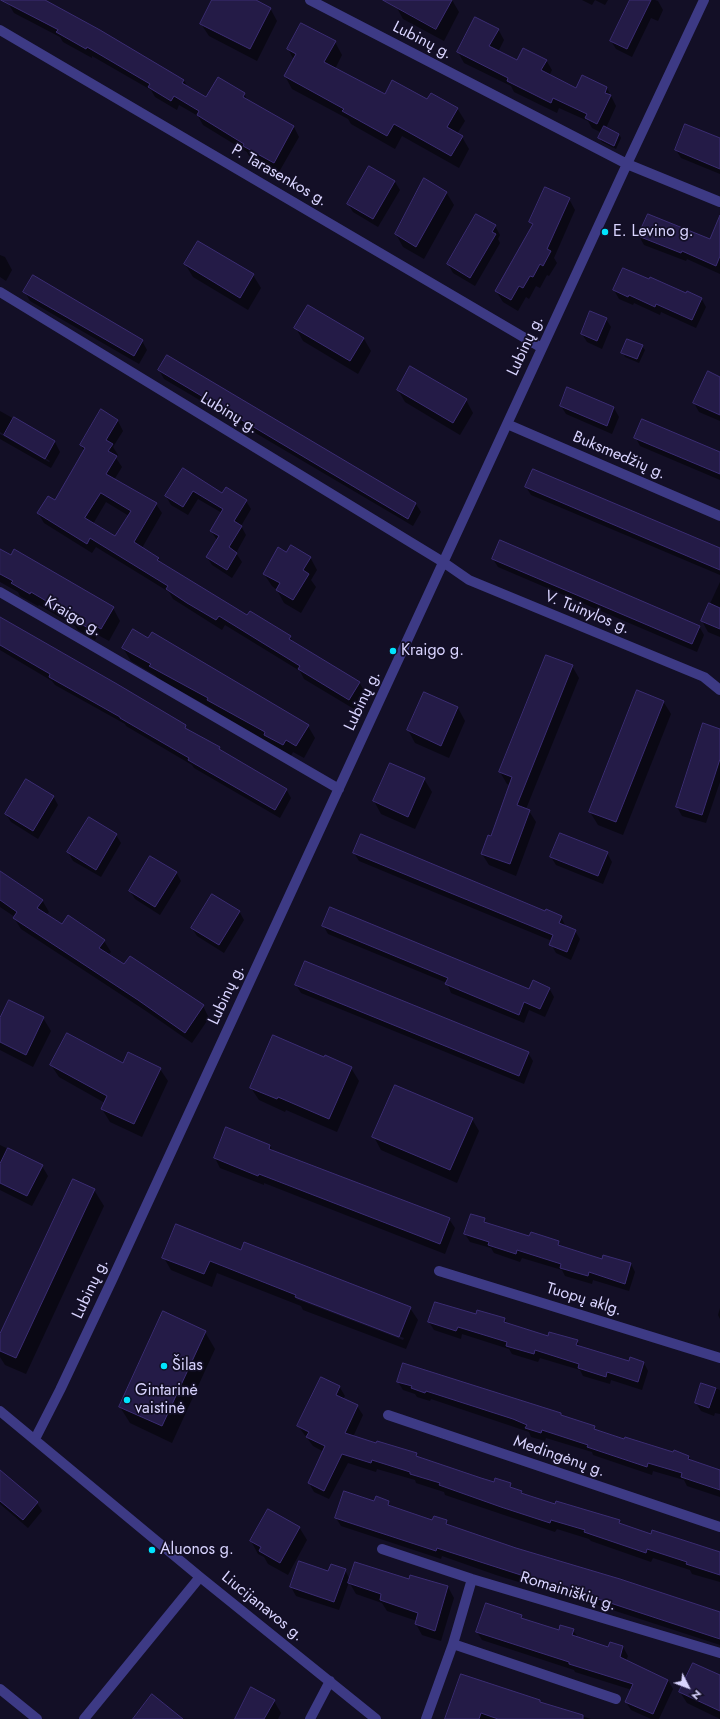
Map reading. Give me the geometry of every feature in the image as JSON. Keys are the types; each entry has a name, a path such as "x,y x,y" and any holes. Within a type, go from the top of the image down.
{"street":[{"name":"Lubinų g.","path":"310,0 627,164"},
{"name":"Lubinų g.","path":"35,1439 112,1280 704,0"},
{"name":"P. Tarasenkos g.","path":"0,30 542,348"},
{"path":"627,164 720,202"},
{"name":"Lubinų g.","path":"0,292 443,562"},
{"name":"Buksmedžių g.","path":"507,424 720,516"},
{"name":"V. Tuinylos g.","path":"443,562 469,580 704,677 720,690"},
{"name":"Kraigo g.","path":"0,592 339,789"},
{"name":"Tuopų aklg.","path":"439,1271 720,1358"},
{"name":"Liucijanavos g.","path":"0,1410 200,1577 376,1719"},
{"name":"Medingėnų g.","path":"388,1415 720,1527"},
{"name":"Romainiškių g.","path":"382,1549 472,1578 720,1653"},
{"path":"84,1719 200,1577"},
{"path":"426,1719 453,1644 472,1578"},
{"path":"453,1644 616,1699"},
{"path":"310,1719 330,1681"},
{"path":"0,1689 37,1719"}],"building":[{"path":"1,0 45,0 100,30 184,80 182,83 206,97 218,77 245,93 243,97 294,126 274,163 243,146 244,144 197,115 199,111 174,96 171,101 148,87 150,84 87,47 86,49 56,32 58,30"},
{"path":"212,0 256,0 271,8 250,49 200,24"},
{"path":"383,0 452,0 436,29"},
{"path":"630,0 651,0 627,49 610,41"},
{"path":"475,17 499,29 489,46 517,60 523,48 547,60 541,70 576,88 582,75 607,87 605,93 611,95 597,124 585,118 587,114 553,98 551,103 507,81 508,78 457,52"},
{"path":"301,23 336,41 324,62 385,94 392,80 427,99 431,93 458,108 447,127 463,136 451,156 394,124 387,136 342,111 344,109 284,76 296,54 287,49"},
{"path":"685,124 720,138 720,169 675,150"},
{"path":"604,126 619,134 614,146 598,138"},
{"path":"369,166 395,181 373,219 347,204"},
{"path":"424,178 447,192 416,247 395,234"},
{"path":"545,187 570,198 547,249 551,251 543,266 540,264 533,277 530,276 523,288 519,286 511,300 495,291 533,224 529,222"},
{"path":"476,214 496,225 492,232 496,234 470,278 447,264"},
{"path":"648,214 710,239 720,215 720,256 716,266 682,251 681,253 638,236"},
{"path":"198,241 254,274 240,298 184,264"},
{"path":"623,268 649,279 650,277 686,293 687,291 702,298 692,320 656,304 655,307 629,295 628,297 613,290"},
{"path":"33,275 143,340 134,356 23,292"},
{"path":"308,305 364,338 350,361 294,328"},
{"path":"590,311 607,318 597,341 581,334"},
{"path":"627,339 643,345 637,359 621,353"},
{"path":"167,355 416,503 408,519 158,370"},
{"path":"410,366 467,399 453,423 397,390"},
{"path":"708,371 720,377 720,415 693,403"},
{"path":"567,387 614,407 607,426 560,406"},
{"path":"101,409 118,420 106,440 113,444 108,451 117,456 106,474 157,503 134,542 159,558 157,560 247,615 250,611 291,636 289,639 360,682 349,700 298,669 300,666 219,616 216,620 187,603 166,589 168,586 90,538 87,544 37,513 48,496 55,500 85,448 80,445","holes":["101,493 131,511 115,536 85,518"]},
{"path":"14,417 55,441 45,459 4,435"},
{"path":"642,419 720,452 720,474 634,438"},
{"path":"183,468 222,493 226,487 247,500 234,521 242,526 229,547 237,553 227,570 206,557 219,536 210,531 223,509 193,491 183,507 165,496"},
{"path":"533,469 720,548 720,570 525,487"},
{"path":"500,540 700,626 692,644 492,559"},
{"path":"291,545 311,557 303,570 309,574 293,600 276,590 280,583 263,574 278,547 286,552"},
{"path":"0,549 11,555 14,549 114,607 101,629 91,623 88,628 69,617 70,615 31,592 30,594 11,583 13,581 0,574"},
{"path":"709,603 720,608 720,629 701,621"},
{"path":"0,617 186,725 185,728 220,747 219,749 287,789 275,810 188,760 189,758 120,717 49,677 50,674 0,645"},
{"path":"133,629 148,638 152,632 309,725 296,746 286,740 283,745 264,735 265,732 207,700 208,698 149,666 151,664 122,648"},
{"path":"546,655 573,665 517,805 530,810 510,864 481,854 488,835 491,836 512,777 499,772"},
{"path":"637,690 664,701 616,822 589,812"},
{"path":"424,692 458,707 441,746 407,730"},
{"path":"703,723 720,729 720,759 702,815 676,807"},
{"path":"390,763 425,778 408,817 373,801"},
{"path":"26,779 54,796 33,831 5,814"},
{"path":"89,817 117,834 96,870 67,852"},
{"path":"560,833 608,852 598,876 550,857"},
{"path":"361,834 545,911 546,909 562,916 559,923 576,930 567,952 549,945 553,935 353,853"},
{"path":"150,856 177,872 155,907 129,891"},
{"path":"0,871 43,900 37,908 62,924 68,915 105,940 99,948 124,964 130,956 204,1005 185,1033 138,1000 13,918 17,912 0,900"},
{"path":"212,894 240,911 219,945 191,928"},
{"path":"330,907 529,989 533,980 550,988 540,1009 524,1002 519,1015 445,984 448,978 322,926"},
{"path":"305,961 529,1052 519,1076 295,985"},
{"path":"9,1000 44,1017 26,1055 0,1042 0,1018"},
{"path":"67,1033 123,1063 128,1052 161,1068 134,1124 101,1109 107,1096 50,1065"},
{"path":"273,1035 324,1057 325,1055 352,1067 329,1119 278,1097 277,1099 250,1088"},
{"path":"395,1085 473,1118 450,1170 372,1137"},
{"path":"226,1127 270,1145 269,1149 450,1218 440,1244 214,1158"},
{"path":"8,1148 43,1165 27,1196 0,1183 0,1164"},
{"path":"73,1179 95,1189 16,1358 0,1351 0,1334"},
{"path":"471,1214 485,1218 484,1222 529,1236 531,1232 559,1241 558,1245 602,1259 603,1255 631,1263 625,1284 589,1272 588,1276 560,1268 561,1264 517,1250 516,1254 488,1245 489,1242 464,1234"},
{"path":"176,1224 241,1250 244,1242 411,1307 399,1337 295,1297 296,1295 210,1261 204,1274 162,1258"},
{"path":"435,1302 476,1314 477,1310 505,1318 504,1322 548,1336 549,1332 578,1340 576,1345 629,1361 630,1357 644,1362 638,1382 607,1372 606,1377 578,1368 579,1364 535,1350 534,1354 506,1346 507,1342 458,1327 456,1331 428,1322"},
{"name":"Šilas","path":"163,1311 206,1331 162,1426 119,1407"},
{"path":"403,1363 561,1413 561,1415 595,1426 594,1429 624,1439 625,1437 673,1452 674,1450 689,1456 688,1459 720,1470 720,1490 681,1477 682,1473 648,1463 647,1467 542,1430 541,1433 525,1428 527,1425 513,1419 426,1391 425,1393 411,1388 412,1386 397,1382"},
{"path":"321,1377 340,1386 336,1395 358,1405 345,1433 376,1443 377,1441 417,1453 416,1456 494,1482 495,1478 511,1483 510,1487 522,1491 521,1493 555,1504 556,1501 620,1520 619,1523 651,1534 652,1530 720,1552 720,1575 647,1549 646,1553 584,1532 585,1530 551,1520 550,1523 501,1507 439,1485 440,1483 410,1474 410,1472 372,1460 371,1463 342,1454 324,1491 308,1483 325,1446 306,1437 309,1432 297,1426"},
{"path":"701,1383 716,1388 709,1408 695,1403"},
{"path":"0,1470 38,1502 23,1520 0,1501"},
{"path":"344,1491 374,1501 376,1496 389,1501 388,1505 432,1520 434,1516 447,1520 446,1524 516,1548 620,1579 720,1612 720,1639 437,1548 436,1551 335,1518"},
{"path":"268,1509 300,1527 280,1563 259,1551 261,1547 250,1541"},
{"path":"299,1561 328,1571 331,1564 346,1569 334,1602 290,1587"},
{"path":"355,1562 409,1579 410,1575 448,1586 435,1631 415,1624 418,1613 380,1600 381,1594 348,1583"},
{"path":"486,1603 522,1615 521,1618 559,1630 560,1625 574,1629 572,1635 608,1647 610,1642 623,1646 620,1657 668,1680 653,1714 625,1702 633,1684 476,1632"},
{"path":"693,1663 720,1675 720,1711 679,1692"},
{"path":"461,1674 540,1700 540,1702 583,1715 583,1719 498,1719 481,1713 479,1719 445,1719"},
{"path":"251,1687 275,1700 264,1719 235,1719"},
{"path":"152,1694 183,1719 133,1719"}],"place":[{"name":"E. Levino g.","path":"605,232"},
{"name":"Kraigo g.","path":"393,651"},
{"name":"Šilas","path":"164,1366"},
{"name":"Gintarinė vaistinė","path":"127,1400"},
{"name":"Aluonos g.","path":"152,1550"}]}
